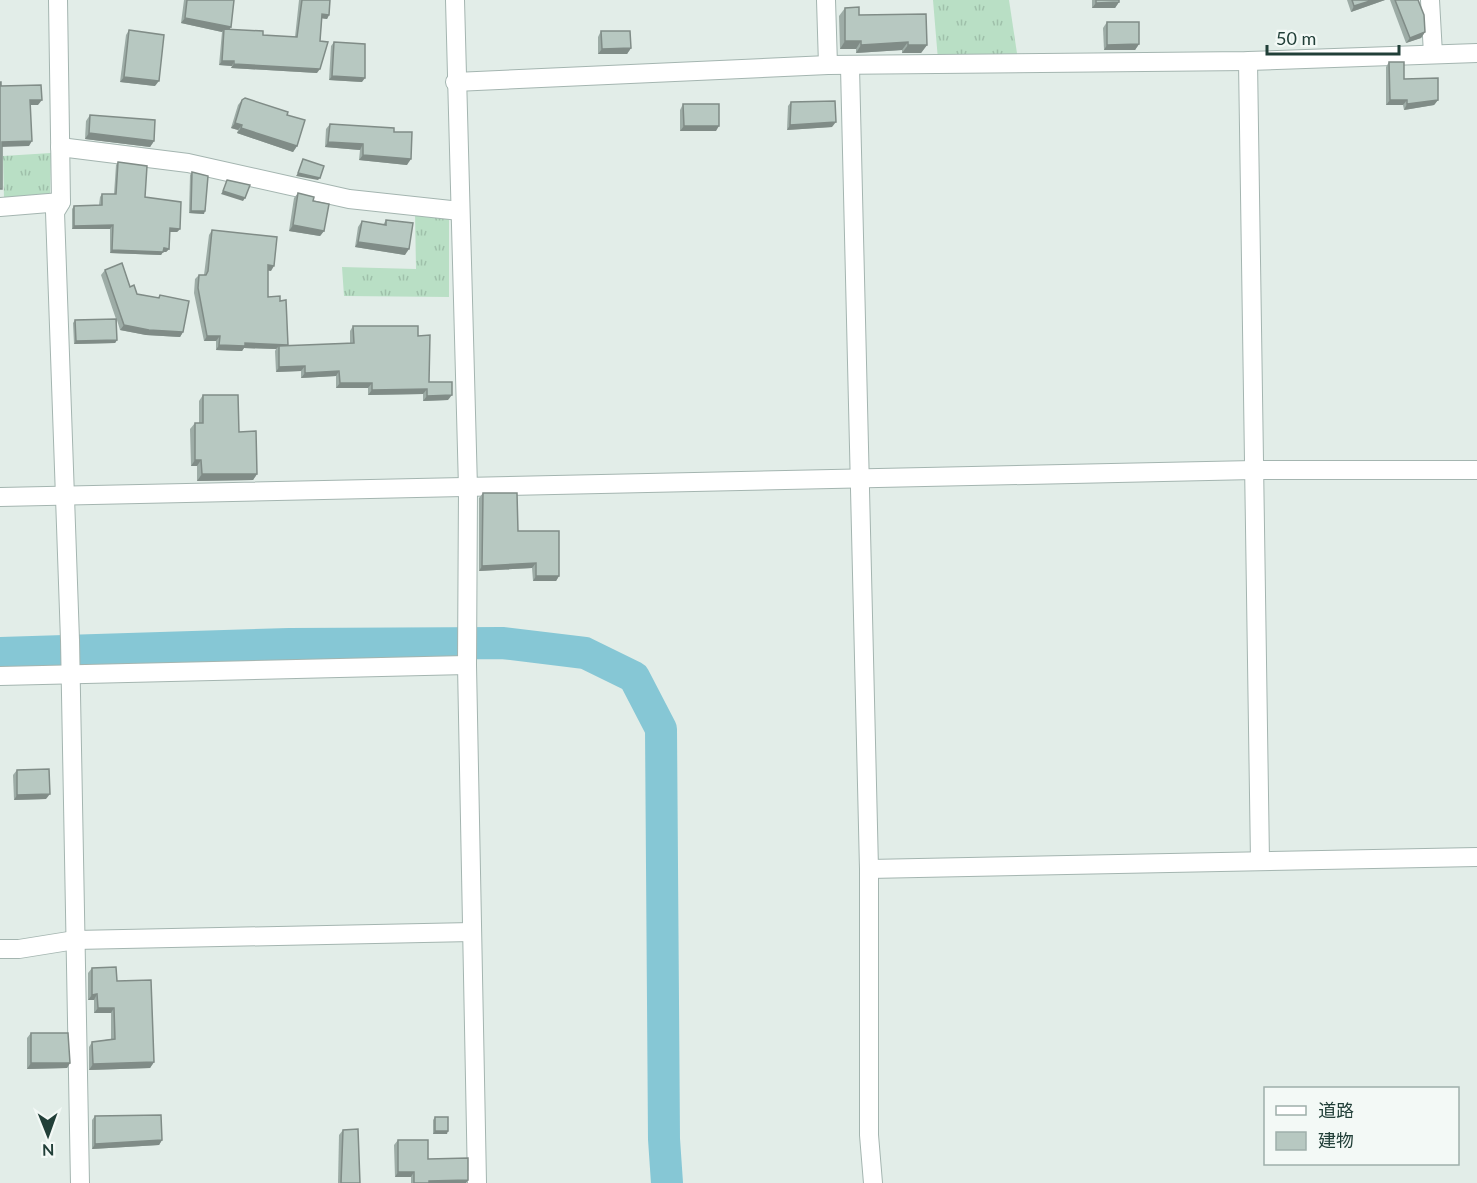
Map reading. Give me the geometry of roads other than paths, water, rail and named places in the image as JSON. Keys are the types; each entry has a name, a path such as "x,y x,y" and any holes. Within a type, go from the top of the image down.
{"street":[{"path":"58,0 61,202 55,212 70,640 80,1183"},
{"path":"455,0 455,82 468,488 467,661 477,1183"},
{"path":"826,0 828,65"},
{"path":"1430,0 1433,54"},
{"path":"455,82 828,65 850,67 1125,60 1248,61 1477,53"},
{"path":"1248,61 1260,861"},
{"path":"850,67 869,869 869,1135 873,1183"},
{"path":"60,147 188,163 349,199 460,211"},
{"path":"0,207 61,202"},
{"path":"0,497 1254,470 1477,470"},
{"path":"0,676 70,670 467,661"},
{"path":"869,869 1477,857"},
{"path":"0,949 75,940 472,932"}],"waterway":[{"path":"0,653 289,644 502,643 585,653 634,677 661,729 664,1139 667,1183"}]}
